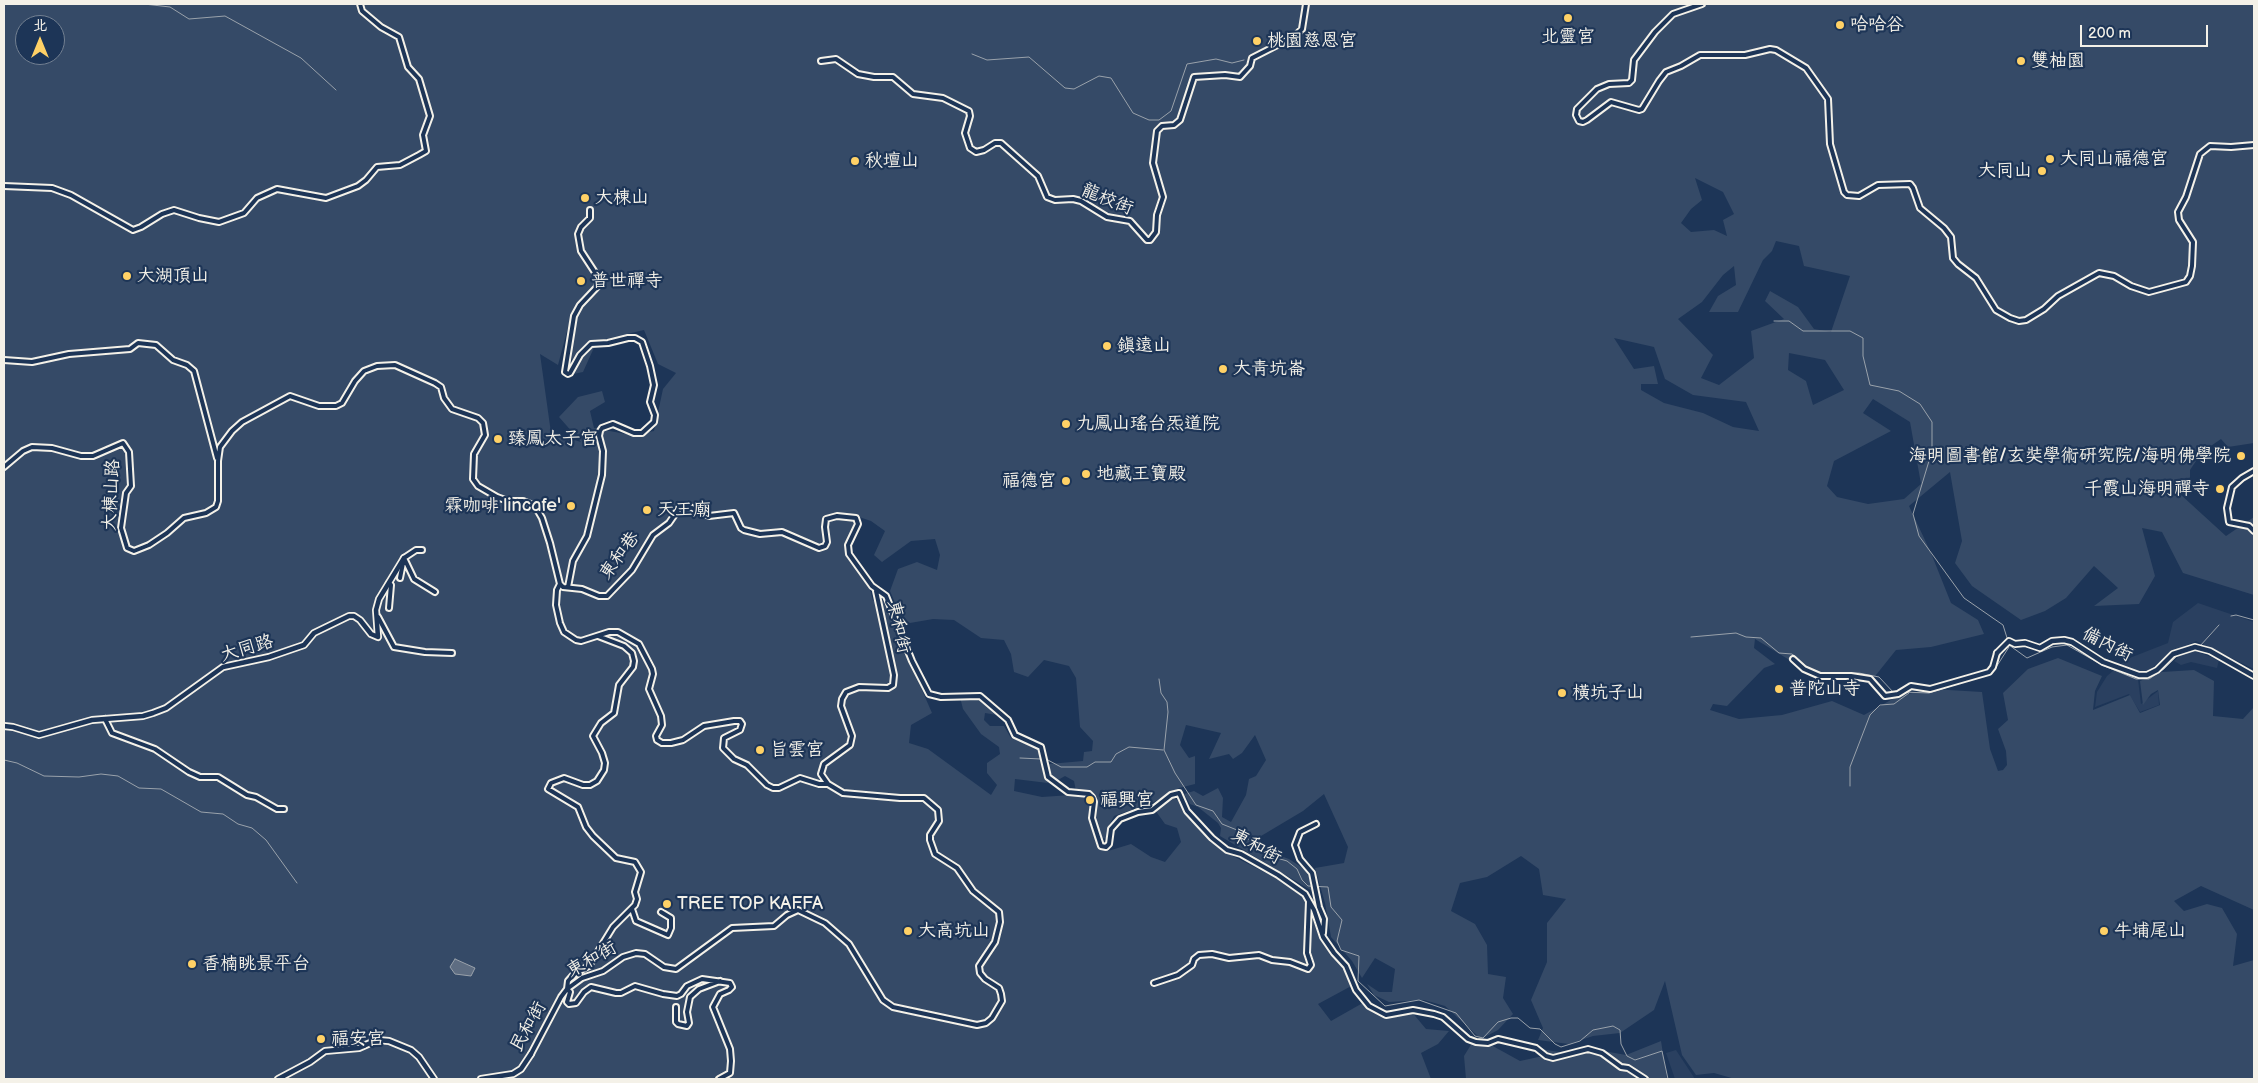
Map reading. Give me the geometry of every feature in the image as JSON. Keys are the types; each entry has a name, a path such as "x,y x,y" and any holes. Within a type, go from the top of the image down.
{"street":[{"path":"4,186 52,188 71,195 133,230 141,228 174,210 219,222 244,213 257,198 277,189 326,198 358,186 377,167 400,165 426,151 423,135 430,116 419,79 408,67 399,37 381,27 362,11 360,4"},
{"name":"龍校街","path":"821,61 836,59 858,74 874,77 893,77 912,94 943,98 969,111 970,116 965,133 970,148 976,152 984,150 995,143 1000,143 1038,176 1047,197 1055,200 1073,199 1081,201 1107,217 1130,221 1141,234 1150,240 1156,232 1157,215 1163,197 1153,163 1154,139 1157,131 1162,126 1174,125 1180,120 1194,77 1225,75 1240,77 1250,66 1252,58 1295,36 1302,29 1306,4"},
{"path":"1702,4 1673,14 1655,32 1634,60 1632,80 1629,83 1609,84 1597,89 1578,109 1576,115 1579,121 1587,120 1611,102 1639,110 1642,109 1658,81 1666,72 1682,66 1700,55 1745,55 1770,49 1776,50 1801,63 1828,100 1830,144 1844,192 1847,195 1859,196 1878,185 1910,184 1920,208 1944,228 1951,237 1953,258 1976,278 1996,310 2020,321 2026,320 2044,309 2058,296 2098,273 2114,276 2131,286 2150,292 2186,282 2190,276 2192,266 2193,242 2179,220 2178,212 2186,196 2200,154 2210,146 2254,145"},
{"path":"590,210 590,218 581,227 578,234 581,251 596,274 598,282 597,288 580,305 574,316 566,372 570,373 573,366 591,344 635,338 642,342 650,366 654,385 650,402 655,415 654,422 642,433 634,433 613,424 602,428 600,431 599,436 603,450 602,475 587,536 573,561 568,587 560,584 556,590 556,605 560,623 564,632 576,640 581,641 609,632 618,632 639,644 652,669 650,689 661,716 662,726 656,736 657,740 662,743 671,743 683,740 704,726 734,721 740,722 742,724 740,730 724,738 723,748 734,759 747,765 767,785 779,788 800,778 820,784 828,784"},
{"path":"4,360 32,362 70,354 130,349 138,343 156,344 173,360 187,365 194,371 218,461"},
{"name":"大棟山路","path":"4,467 23,451 32,447 52,448 81,456 93,456 123,443 129,452 131,486 126,493 121,528 127,548 134,551 149,545 167,534 184,518 206,513 216,507 218,501 218,461 222,443 232,431 252,416 290,396 320,406 336,406 342,403 355,381 364,371 377,366 395,365 435,383 441,387 444,398 452,408 478,418 483,423 485,435 474,454 473,479 478,486 497,497 508,501 523,501 536,506 550,543 560,584"},
{"path":"2254,471 2232,487 2227,508 2229,522 2249,526 2254,530"},
{"name":"東和巷","path":"568,587 582,589 604,598 632,570 652,535 669,523 678,508 686,506 709,516 734,513 740,528 744,530 760,534 782,532 819,548 825,546 827,542 826,519 837,516 856,518 858,524 848,545 849,554 876,590"},
{"path":"400,578 404,558 416,550 422,550"},
{"path":"404,558 414,579 435,592"},
{"name":"大同路","path":"4,726 39,735 92,720 143,716 166,708 223,667 269,658 304,644 314,633 349,616 354,616 360,620 371,634 378,637 377,615 379,599 404,558"},
{"path":"389,583 391,585 390,608"},
{"name":"東和街","path":"567,989 582,978 603,971 630,954 642,953 664,967 676,969 732,928 774,926 787,915 798,910 825,923 849,944 883,1000 893,1007 958,1022 976,1025 986,1023 1002,1001 999,988 985,979 980,973 980,966 995,942 1000,922 1000,912 973,891 957,868 935,854 930,835 939,821 938,810 924,798 843,793 828,784 821,774 824,764 846,750 850,745 852,736 841,706 842,698 846,692 859,687 891,687 895,679 876,590 883,592 886,596 912,661 930,694 942,697 980,696 1005,715 1015,735 1042,747 1048,777 1068,792 1089,794 1092,797 1094,802 1092,818 1101,846 1106,847 1109,844 1110,828 1120,819 1138,812 1152,810 1171,795 1178,794 1187,811 1212,838 1227,850 1241,854 1278,875 1309,899"},
{"path":"377,615 394,647 452,653"},
{"path":"598,636 624,646 632,653 634,660 633,667 619,685 614,713 601,723 593,736 602,753 605,763 604,770 597,781 590,785 583,785 564,778 552,783 548,789 578,807 586,827 616,858 635,862 639,866 641,872 635,892 637,899 632,909 635,912 636,922 668,935 671,928 671,918 661,912"},
{"name":"備內街","path":"1793,659 1804,669 1820,676 1863,677 1875,683 1881,694 1885,696 1898,694 1911,686 1930,689 1989,672 1993,667 1997,653 2007,642 2040,648 2055,640 2072,642 2103,662 2139,675 2152,673 2173,654 2198,647 2254,676"},
{"path":"105,719 112,734 155,749 189,772 200,777 218,777 247,795 256,797 277,809 284,809"},
{"path":"1316,824 1300,832 1295,845 1300,859 1312,873 1324,919 1323,934"},
{"path":"1309,899 1323,934 1334,953 1346,966 1362,1000 1378,1012 1386,1015 1413,1010 1434,1014 1443,1017 1468,1039 1476,1042 1488,1043 1498,1039 1536,1048 1546,1056 1553,1058 1588,1049 1602,1053 1621,1067 1628,1068 1645,1079"},
{"path":"1154,983 1178,975 1192,965 1194,959 1199,955 1212,954 1229,958 1260,955 1272,960 1290,962 1308,969 1311,966 1307,953 1309,899"},
{"name":"民和街","path":"481,1079 513,1074 521,1069 567,989 568,981 575,973 589,966 613,926 632,909"},
{"path":"676,1007 676,1022 684,1027 687,1026 689,1023 687,1012 690,997 699,989 721,980"},
{"path":"567,989 570,992 567,1002 572,1004 581,999 584,992 590,987 616,994 635,986 677,996 693,982 721,980 730,983 732,986 729,990 720,994 715,1002 713,1011 730,1049 732,1068 730,1073 719,1079"},
{"path":"278,1079 310,1062 325,1051 358,1048 376,1040 389,1041 411,1050 434,1079"}],"shaded area":[{"path":"4,4 2254,4 2254,443 2228,447 2221,439 2202,452 2190,470 2190,483 2180,494 2226,536 2254,517 2254,595 2183,573 2162,532 2142,528 2155,576 2139,604 2094,606 2118,588 2094,566 2066,598 2045,611 2021,620 1972,586 1955,563 1962,541 1950,472 1909,506 1931,553 1951,603 1978,620 1984,634 1931,647 1896,650 1872,680 1844,676 1828,678 1814,675 1755,639 1754,648 1775,664 1764,668 1727,706 1713,704 1710,710 1739,719 1782,715 1832,701 1864,715 1898,696 1932,689 1982,692 1990,749 1998,771 2003,770 2007,765 2006,751 1998,729 2008,720 2003,693 2028,669 2058,658 2102,676 2095,691 2093,710 2130,695 2140,713 2160,705 2158,690 2151,694 2143,705 2140,681 2162,672 2194,670 2214,681 2213,716 2243,719 2254,707 2254,910 2201,886 2174,901 2184,911 2207,904 2222,908 2237,934 2233,966 2254,960 2254,1079 1735,1079 1714,1073 1696,1075 1682,1055 1665,981 1654,1010 1620,1033 1593,1036 1569,1044 1538,1040 1543,1028 1531,1000 1547,962 1547,923 1566,899 1543,895 1539,869 1521,856 1487,877 1460,883 1451,911 1475,924 1487,945 1488,974 1506,977 1503,998 1513,1014 1498,1030 1481,1039 1445,1006 1424,1000 1389,1002 1374,995 1367,984 1379,992 1392,992 1395,969 1375,958 1362,978 1352,961 1331,937 1325,903 1315,868 1344,863 1348,847 1324,794 1303,811 1256,839 1275,854 1289,859 1306,870 1314,892 1220,836 1221,828 1218,823 1198,807 1190,804 1184,794 1194,791 1203,796 1218,788 1223,798 1222,817 1231,822 1246,795 1249,779 1256,776 1266,760 1255,735 1242,753 1233,759 1229,754 1209,759 1221,733 1186,725 1180,745 1189,758 1195,756 1195,784 1179,788 1154,802 1114,816 1106,831 1107,839 1102,838 1097,823 1095,794 1088,791 1076,791 1074,781 1065,776 1058,780 1058,783 1053,783 1047,771 1049,764 1083,761 1084,752 1092,751 1093,741 1080,727 1076,678 1069,666 1044,660 1028,677 1014,672 1011,654 1004,640 981,638 954,620 933,619 910,623 903,622 890,591 898,569 917,562 937,570 940,555 935,539 911,541 882,562 874,555 885,531 871,521 856,516 853,522 853,534 847,558 869,585 873,601 880,594 932,713 911,725 909,743 928,749 991,795 997,785 987,773 987,763 1000,754 999,747 981,734 963,709 960,697 982,699 996,710 997,715 985,713 984,720 990,726 1004,726 1011,738 1038,747 1048,783 1015,779 1014,791 1042,797 1071,795 1089,797 1093,806 1090,821 1099,849 1108,851 1131,844 1151,857 1165,862 1181,842 1177,828 1165,824 1155,810 1173,798 1180,801 1190,818 1225,852 1301,891 1311,913 1318,922 1321,936 1355,984 1318,1004 1331,1021 1368,1000 1381,1010 1411,1011 1426,1029 1449,1031 1438,1044 1421,1053 1431,1079 4,1079","holes":["1695,178 1723,192 1734,214 1723,220 1727,236 1714,230 1691,232 1681,223 1691,209 1702,200","1776,241 1799,246 1804,266 1850,276 1831,332 1814,329 1798,307 1770,291 1765,301 1784,319 1751,331 1754,358 1719,385 1701,378 1713,355 1678,319 1702,302 1723,275 1734,266 1736,285 1718,296 1709,312 1738,312 1763,260 1772,251","570,320 573,374 583,372 597,341 644,330 658,364 676,373 663,389 654,431 631,435 594,428 590,411 605,402 602,391 578,397 559,417 581,442 551,433 540,354 558,365","1614,338 1654,347 1665,379 1693,395 1746,402 1759,431 1733,427 1703,413 1664,403 1641,390 1641,384 1658,384 1654,366 1634,369","1789,353 1825,360 1844,390 1813,405 1806,381 1788,370","1873,399 1910,422 1921,484 1904,499 1868,504 1837,497 1827,486 1834,461 1891,431 1863,413"]},
{"path":"2198,603 2254,622 2254,669 2196,641 2170,653 2138,679 2141,704 2158,691 2159,705 2140,712 2129,694 2095,707 2097,692 2107,676 2127,659 2168,643 2173,622"},
{"path":"2195,651 2219,660 2217,668 2191,662 2181,665 2174,661 2179,656"},
{"path":"455,959 475,968 471,976 455,974 450,967"},
{"path":"1661,1041 1667,1079 1466,1079 1464,1056 1472,1043 1491,1045 1520,1061 1543,1056 1540,1051 1516,1045 1559,1052 1587,1048 1626,1055"},
{"path":"1676,1050 1695,1079 1675,1079 1666,1053"}],"waterway":[{"path":"144,4 170,7 189,19 225,16 301,58 336,90"},
{"path":"972,54 987,60 1029,57 1065,88 1074,89 1099,76 1111,78 1133,113 1149,120 1159,120 1171,111 1187,64 1216,59 1232,63 1244,60"},
{"path":"1774,321 1789,321 1803,331 1850,331 1863,338 1863,356 1870,385 1899,391 1920,404 1932,422 1932,451 1913,514 1919,536 1964,598 2003,625 2008,641"},
{"path":"2231,616 2236,615 2254,620"},
{"path":"2200,646 2219,625"},
{"path":"1691,637 1736,633 1746,637 1761,638 1779,653 1792,654 1810,670"},
{"path":"2009,645 2027,658 2052,647 2067,645 2102,665 2136,679 2149,679 2164,669 2178,655 2194,650"},
{"path":"1990,674 2009,647"},
{"path":"1818,674 1859,673 1879,677 1894,693"},
{"path":"1903,692 1929,693 1986,675"},
{"path":"1159,679 1161,693 1167,702 1168,712 1164,750 1175,773 1196,805 1213,811 1222,824 1237,830 1270,856 1287,861 1297,869 1302,880 1308,886 1328,887 1331,907 1342,920 1337,941 1341,950 1359,956 1358,981 1385,1006 1419,1000 1456,1013 1475,1036 1483,1038 1498,1022 1518,1018 1530,1028 1540,1029 1555,1044 1561,1047 1580,1041 1593,1030 1613,1026 1620,1030 1621,1044 1627,1056 1635,1060 1662,1051 1668,1079"},
{"path":"1850,786 1850,767 1870,715 1880,705 1894,704 1909,693"},
{"path":"1046,759 1061,767 1087,767 1095,762 1111,762 1116,754 1129,747 1163,750"},
{"path":"1020,758 1041,759"},
{"path":"4,760 17,763 44,776 79,777 101,774 118,776 139,788 161,789 201,812 223,814 238,824 252,828 266,840 297,883"}],"place":[{"name":"北靈宮","path":"1568,18"},
{"name":"哈哈谷","path":"1840,25"},
{"name":"桃園慈恩宮","path":"1257,41"},
{"name":"雙柚園","path":"2021,61"},
{"name":"大同山福德宮","path":"2050,159"},
{"name":"秋壇山","path":"855,161"},
{"name":"大同山","path":"2042,171"},
{"name":"大棟山","path":"585,198"},
{"name":"大湖頂山","path":"127,276"},
{"name":"普世禪寺","path":"581,281"},
{"name":"鎮遠山","path":"1107,346"},
{"name":"大青坑崙","path":"1223,369"},
{"name":"九鳳山瑤台炁道院","path":"1066,424"},
{"name":"臻鳳太子宮","path":"498,439"},
{"name":"海明圖書館/玄奘學術研究院/海明佛學院","path":"2241,456"},
{"name":"地藏王寶殿","path":"1086,474"},
{"name":"福德宮","path":"1066,481"},
{"name":"千霞山海明禪寺","path":"2220,489"},
{"name":"霖咖啡 lincafe'","path":"571,506"},
{"name":"天王廟","path":"647,510"},
{"name":"普陀山寺","path":"1779,689"},
{"name":"橫坑子山","path":"1562,693"},
{"name":"旨雲宮","path":"760,750"},
{"name":"福興宮","path":"1090,800"},
{"name":"TREE TOP KAFFA","path":"667,904"},
{"name":"大高坑山","path":"908,931"},
{"name":"牛埔尾山","path":"2104,931"},
{"name":"香楠眺景平台","path":"192,964"},
{"name":"福安宮","path":"321,1039"}]}
